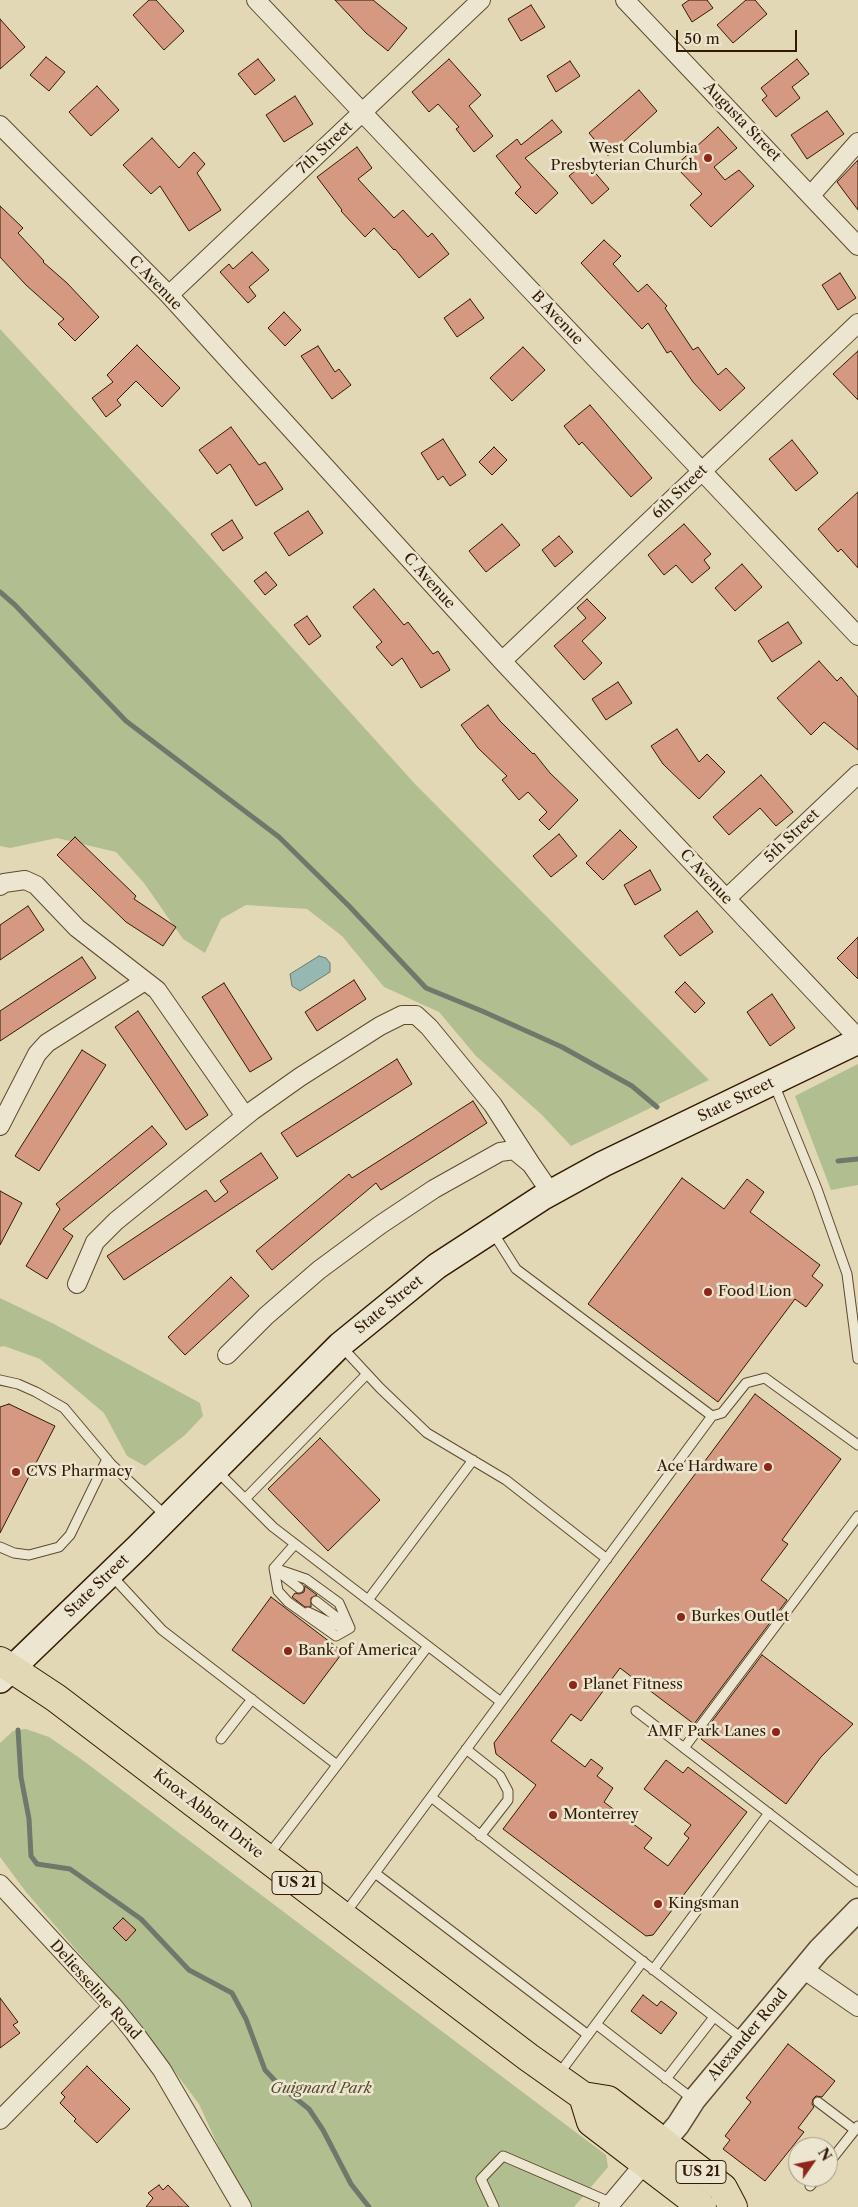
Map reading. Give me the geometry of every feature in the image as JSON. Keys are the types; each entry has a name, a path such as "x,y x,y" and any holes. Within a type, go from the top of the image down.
{"main road":[{"name":"State Street","path":"4,1669 110,1574 340,1345 438,1266 551,1193 629,1151 858,1039"},
{"name":"Knox Abbott Drive","path":"4,1669 56,1698 556,2077 583,2096 608,2100 723,2188 733,2207"},
{"name":"US 21","path":"583,2096 591,2122 702,2207"}],"street":[{"name":"B Avenue","path":"256,0 858,636"},
{"name":"7th Street","path":"169,296 481,0"},
{"name":"Augusta Street","path":"625,0 811,194 858,246"},
{"name":"C Avenue","path":"0,125 169,296 502,661 858,1039"},
{"path":"811,194 858,142"},
{"name":"6th Street","path":"502,661 858,323"},
{"name":"5th Street","path":"727,898 858,774"},
{"path":"0,886 4,883 25,880 36,885 77,928 157,990 245,1116"},
{"path":"0,1126 37,1054 47,1043 145,980"},
{"path":"76,1284 95,1242 116,1221 245,1116 300,1077 380,1026 402,1015 416,1015 429,1027 493,1106 551,1193"},
{"path":"227,1355 266,1316 319,1270 380,1225 434,1189 500,1152 514,1150 531,1164"},
{"name":"Deliesseline Road","path":"0,1884 113,2006 162,2070 242,2207"},
{"name":"Alexander Road","path":"644,2164 678,2125 694,2100 803,1969 838,1929 858,1910"},
{"path":"803,1969 858,2007"},
{"path":"0,2120 113,2006"},
{"path":"610,2205 644,2164"}],"lane":[{"path":"773,1082 817,1189 847,1274 858,1359"},
{"path":"491,1230 516,1269 712,1416"},
{"path":"340,1345 428,1433 506,1480 607,1559"},
{"path":"245,1499 367,1374"},
{"path":"343,1917 712,1416 722,1413 746,1383 765,1378 858,1445"},
{"path":"0,1380 18,1384 55,1402 75,1420 107,1459 168,1517"},
{"path":"0,1547 14,1553 29,1555 59,1547 70,1535 107,1459"},
{"path":"368,1600 473,1460"},
{"path":"215,1469 273,1527 501,1702"},
{"path":"684,1748 858,1516"},
{"path":"274,1568 295,1544"},
{"path":"274,1568 299,1588"},
{"path":"274,1568 279,1586 291,1599 308,1612 334,1625 350,1628"},
{"path":"274,1568 306,1578 339,1603 350,1628"},
{"path":"110,1574 162,1630 337,1765"},
{"path":"316,1601 350,1628"},
{"path":"266,1859 428,1646"},
{"path":"221,1739 252,1699"},
{"path":"636,1711 858,1882"},
{"path":"466,1750 500,1776 508,1791 508,1800 480,1836"},
{"path":"431,1797 744,2040"},
{"path":"653,1970 769,1813"},
{"path":"375,1872 588,2035"},
{"path":"556,2077 643,1961"},
{"path":"666,2079 714,2017"},
{"path":"596,2024 694,2100"},
{"path":"818,2102 856,2128 838,2151"},
{"path":"494,2207 481,2180 503,2156 610,2205"}],"green space":[{"path":"0,329 185,529 415,784 709,1080 571,1146 542,1115 476,1056 439,1012 384,987 342,936 307,909 246,905 221,919 205,953 183,939 144,883 116,852 57,838 10,848 0,846"},
{"path":"858,1064 858,1185 831,1190 795,1096"},
{"path":"0,1298 54,1324 200,1403 203,1416 185,1435 145,1466 127,1456 104,1413 40,1359 4,1346 0,1347"},
{"name":"Guignard Park","path":"26,1729 49,1737 81,1759 606,2155 608,2167 574,2207 246,2207 199,2104 129,2011 26,1892 0,1857 0,1743 13,1731"}],"water":[{"path":"319,956 326,958 330,963 330,972 300,991 292,986 290,974"}],"building":[{"path":"149,0 156,0 184,31 164,50 133,15"},
{"path":"335,0 373,0 407,28 388,51 366,33"},
{"path":"689,0 707,0 713,8 692,22 682,5"},
{"path":"746,0 755,0 767,14 733,43 717,25"},
{"path":"531,5 545,27 521,41 508,19"},
{"path":"0,19 25,47 0,69"},
{"path":"46,57 65,72 49,91 30,75"},
{"path":"258,59 275,80 255,95 238,74"},
{"path":"449,59 481,95 469,106 493,136 474,152 456,129 459,127 438,104 429,112 412,92"},
{"path":"797,59 809,74 792,87 800,98 776,117 762,100 767,96 761,88"},
{"path":"570,61 580,76 556,92 547,76"},
{"path":"97,86 119,110 91,136 69,112"},
{"path":"639,90 657,111 608,156 589,133"},
{"path":"295,96 313,124 284,142 266,115"},
{"path":"827,111 844,134 807,159 791,135"},
{"path":"552,120 562,132 525,158 558,193 536,214 515,193 521,187 496,156 517,139 521,145"},
{"path":"718,127 737,148 714,167 725,180 739,170 754,186 711,227 690,205 702,194 675,166"},
{"path":"152,138 179,168 194,152 205,164 197,173 221,210 189,231 160,186 151,194 123,165"},
{"path":"357,147 372,168 358,179 394,218 403,210 428,237 432,233 449,254 419,278 395,249 374,228 365,237 341,211 317,177"},
{"path":"858,160 858,210 837,182"},
{"path":"586,162 609,189 592,204 569,176"},
{"path":"0,206 23,228 18,233 43,262 67,283 99,317 75,341 58,324 64,319 26,285 0,257"},
{"path":"604,240 621,256 613,264 638,292 647,284 667,306 665,308 693,350 698,347 718,375 726,368 745,388 720,411 693,382 671,351 667,353 648,323 642,329 581,263"},
{"path":"252,252 269,270 249,287 256,296 248,303 220,272 229,264 233,269"},
{"path":"840,273 856,298 838,310 822,285"},
{"path":"470,299 484,318 457,337 444,318"},
{"path":"284,312 301,330 285,346 268,328"},
{"path":"137,345 180,388 162,407 136,381 117,400 121,405 106,417 92,398 113,382 107,375"},
{"path":"318,346 335,372 339,369 351,385 332,399 301,356"},
{"path":"523,347 545,370 512,401 490,378"},
{"path":"858,351 858,400 833,374"},
{"path":"590,405 652,478 631,497 582,442 579,445 564,426"},
{"path":"231,427 259,465 265,462 283,489 256,506 230,464 217,474 199,450"},
{"path":"443,439 466,475 450,486 443,476 438,480 421,453"},
{"path":"792,440 818,473 796,491 769,459"},
{"path":"494,447 507,460 492,475 479,462"},
{"path":"858,492 858,568 841,549 838,552 818,529"},
{"path":"308,511 323,533 289,556 274,533"},
{"path":"232,520 243,538 223,551 211,534"},
{"path":"502,524 520,545 486,572 469,551"},
{"path":"684,524 711,554 704,560 710,568 692,583 676,565 664,575 648,555"},
{"path":"559,536 573,552 555,567 542,550"},
{"path":"742,564 762,587 735,611 715,588"},
{"path":"266,572 277,585 265,595 254,581"},
{"path":"374,589 404,625 408,622 433,654 438,651 450,670 421,688 402,658 392,666 376,647 382,642 353,607"},
{"path":"587,599 606,618 582,641 602,663 584,680 554,646 586,618 577,608"},
{"path":"307,616 321,636 309,645 294,625"},
{"path":"788,622 802,643 772,662 758,641"},
{"path":"819,661 837,681 841,677 858,697 858,750 824,722 811,735 777,698"},
{"path":"618,682 632,703 606,720 592,699"},
{"path":"488,705 500,721 534,753 550,773 578,800 549,830 539,820 547,812 528,792 519,800 502,780 507,776 478,748 461,725"},
{"path":"677,729 699,762 707,754 725,772 699,799 663,764 651,746"},
{"path":"761,775 793,812 776,826 760,808 729,835 713,817"},
{"path":"620,830 637,847 603,880 586,863"},
{"path":"559,834 577,856 551,877 533,856"},
{"path":"75,837 136,896 134,899 176,927 163,946 126,922 57,855"},
{"path":"650,870 661,890 635,905 624,885"},
{"path":"28,906 44,930 0,960 0,925"},
{"path":"697,911 713,932 680,956 664,936"},
{"path":"858,937 858,979 837,958"},
{"path":"82,957 96,978 0,1041 0,1011"},
{"path":"354,980 366,999 317,1031 305,1012"},
{"path":"685,982 705,1003 695,1013 675,992"},
{"path":"224,983 272,1059 250,1072 202,997"},
{"path":"772,994 795,1028 770,1046 747,1012"},
{"path":"138,1011 208,1115 186,1130 115,1027"},
{"path":"82,1050 106,1065 39,1171 15,1156"},
{"path":"397,1059 412,1084 297,1157 281,1133"},
{"path":"473,1101 487,1123 381,1190 376,1183 272,1270 256,1251 349,1174 352,1178"},
{"path":"152,1126 167,1144 63,1229 73,1236 47,1279 26,1266 60,1209 56,1204"},
{"path":"261,1153 278,1178 124,1280 107,1256 206,1190 215,1202 228,1192 220,1181"},
{"name":"Food Lion","path":"682,1178 724,1209 747,1179 764,1192 750,1212 820,1265 812,1276 823,1285 806,1307 795,1299 718,1402 588,1304"},
{"path":"0,1191 22,1203 0,1245"},
{"path":"231,1277 249,1296 185,1355 168,1337"},
{"path":"755,1394 841,1459 782,1540 788,1544 761,1580 787,1600 694,1724 620,1668 581,1721 571,1714 551,1741 585,1767 591,1759 603,1768 597,1776 613,1788 604,1802 652,1838 644,1848 668,1866 689,1838 684,1834 691,1825 644,1789 666,1760 683,1773 688,1767 747,1812 653,1935 646,1936 503,1829 536,1785 496,1754 494,1743"},
{"name":"CVS Pharmacy","path":"9,1404 55,1426 0,1533 0,1407"},
{"path":"320,1438 380,1500 328,1551 268,1489"},
{"path":"305,1586 317,1595 311,1598 311,1607 305,1607 292,1597 295,1593 304,1592"},
{"name":"Bank of America","path":"271,1597 343,1652 304,1704 232,1650"},
{"name":"AMF Park Lanes","path":"762,1655 853,1724 821,1757 786,1804 701,1739 704,1732"},
{"path":"123,1918 136,1930 126,1941 113,1928"},
{"path":"643,1995 657,2006 661,2001 677,2013 661,2034 631,2011"},
{"path":"0,1998 18,2022 13,2025 20,2033 0,2048"},
{"path":"788,2044 835,2081 822,2097 816,2096 813,2099 812,2104 814,2107 798,2128 804,2132 800,2137 788,2137 788,2152 765,2181 723,2149 730,2140 725,2136 751,2102 746,2098"},
{"path":"87,2066 130,2109 97,2143 74,2121 76,2119 60,2103 65,2097 61,2093"},
{"path":"159,2185 163,2190 168,2185 189,2207 146,2207 153,2198 148,2193"}],"waterway":[{"path":"0,592 15,605 126,721 279,837 349,906 426,988 562,1047 632,1086 657,1107"},
{"path":"838,1161 858,1159"},
{"path":"18,1730 21,1777 29,1819 31,1856 37,1864 70,1869 141,1919 189,1970 232,1993 246,2019 265,2070 280,2086 309,2109 323,2130 351,2184 369,2207"}],"place":[{"name":"West Columbia Presbyterian Church","path":"708,158"},
{"name":"Food Lion","path":"708,1292"},
{"name":"Ace Hardware","path":"768,1467"},
{"name":"CVS Pharmacy","path":"16,1472"},
{"name":"Burkes Outlet","path":"681,1617"},
{"name":"Bank of America","path":"288,1651"},
{"name":"Planet Fitness","path":"573,1685"},
{"name":"AMF Park Lanes","path":"776,1732"},
{"name":"Monterrey","path":"553,1815"},
{"name":"Kingsman","path":"658,1904"}]}
